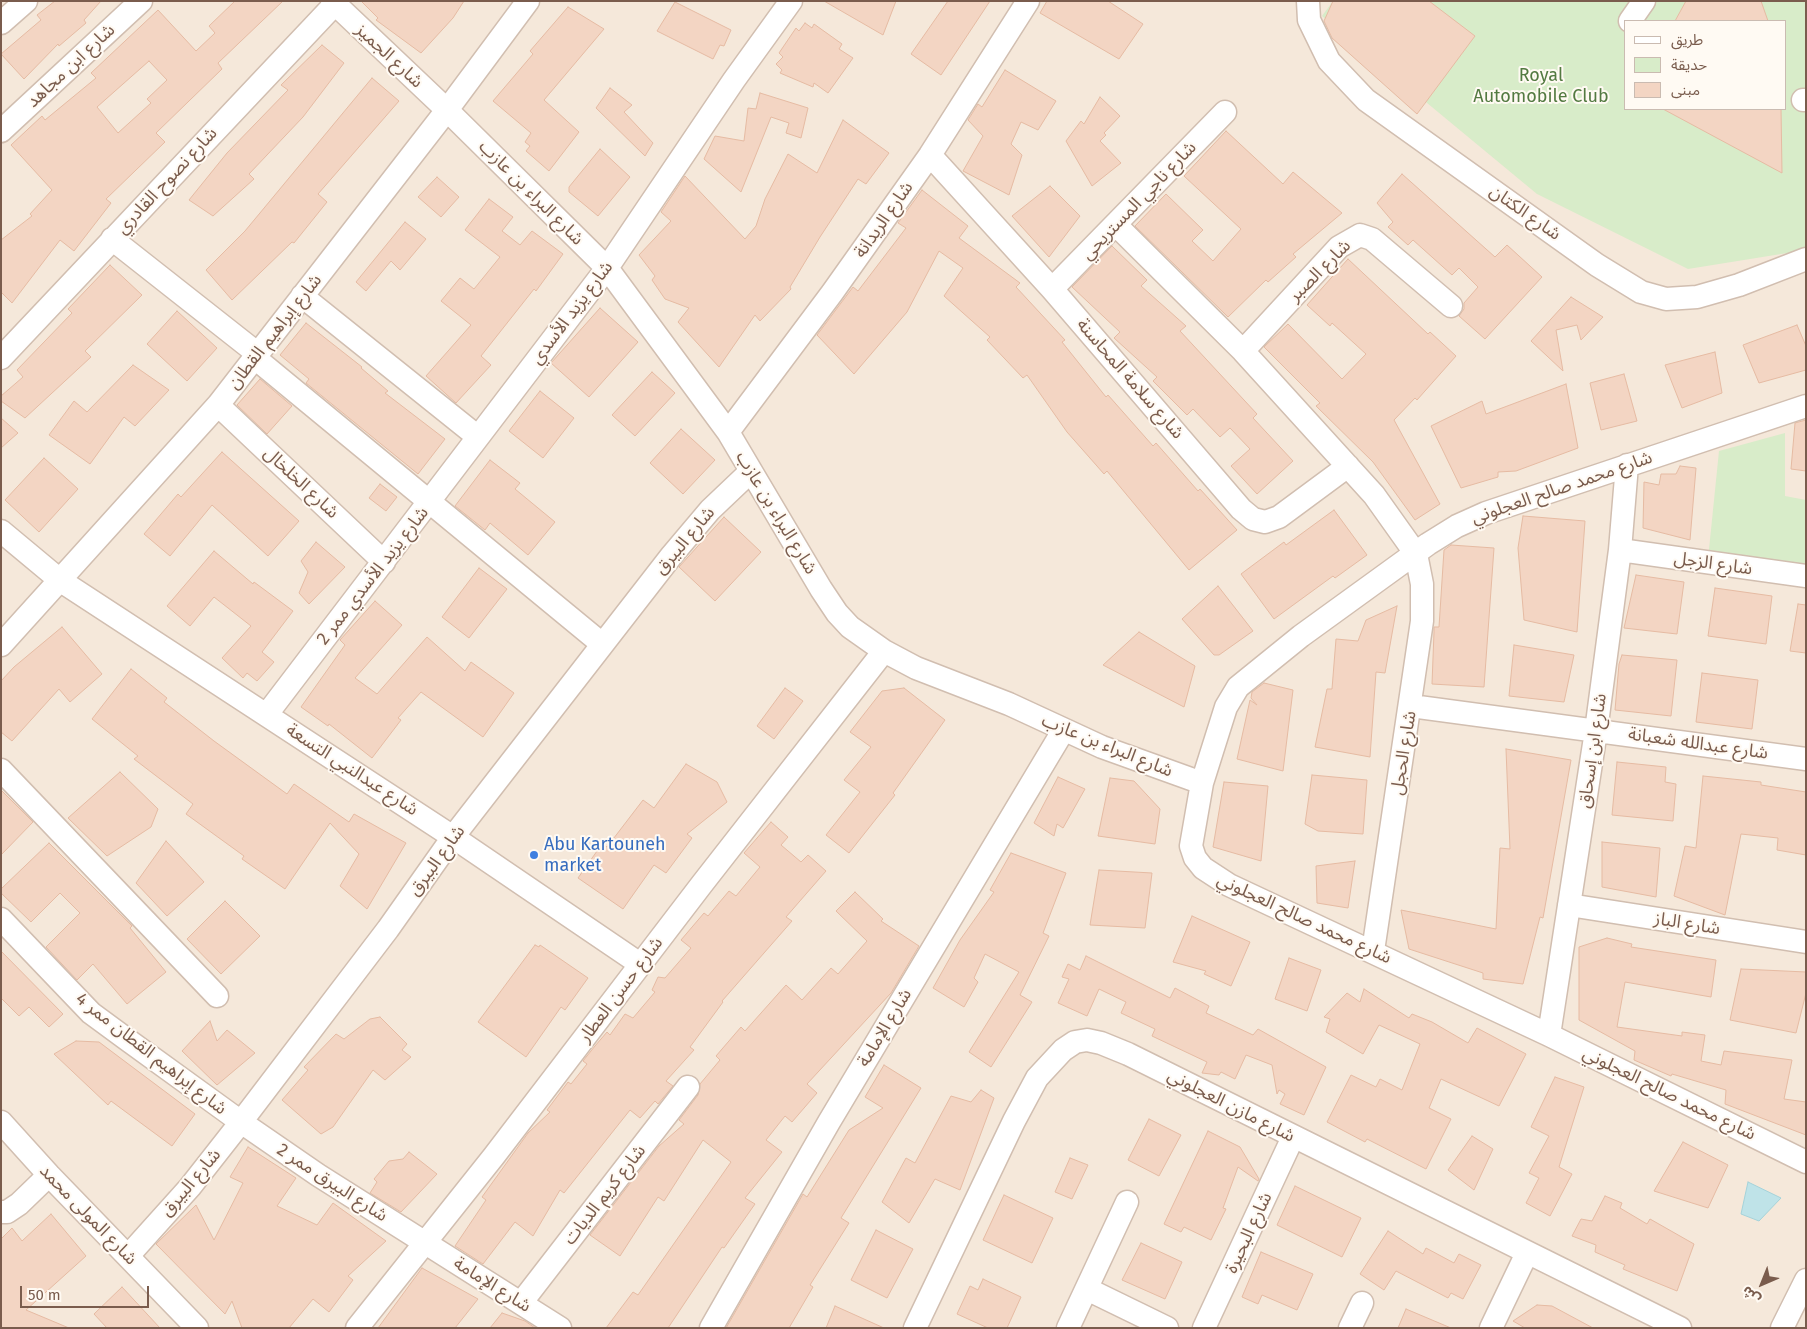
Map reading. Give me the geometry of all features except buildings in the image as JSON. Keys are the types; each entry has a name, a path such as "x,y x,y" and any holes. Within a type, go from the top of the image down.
{"street":[{"path":"1,23 26,1"},
{"name":"شارع ابن مجاهد","path":"1,131 141,1"},
{"name":"شارع إبراهيم القطان","path":"1,645 61,581 218,405 447,110 528,1"},
{"name":"شارع يزيد الأسدي","path":"478,437 607,268 734,80 791,1"},
{"name":"شارع الريدانة","path":"728,432 832,293 930,156 1028,1"},
{"name":"شارع الكتان","path":"1308,1 1309,20 1329,61 1366,100 1597,265 1641,292 1666,299 1697,296 1739,285 1806,259"},
{"path":"1630,20 1644,1"},
{"name":"شارع الجميز","path":"333,3 447,110"},
{"name":"شارع نصوح القادري","path":"1,358 333,3"},
{"name":"شارع البراء بن عازب","path":"447,110 607,268 728,432 750,472 836,613 865,640 916,668 1009,704 1063,731 1145,764 1202,783"},
{"name":"شارع ناجي المستريحي","path":"1052,289 1225,112"},
{"name":"شارع سلامة المحاسنة","path":"930,156 1052,289 1241,509 1253,519 1265,522 1279,516 1348,466"},
{"path":"1116,225 1243,352 1348,466 1393,518 1416,554"},
{"name":"شارع الصبر","path":"1243,352 1339,247 1360,235 1372,239 1451,306"},
{"path":"112,239 256,356 602,644"},
{"path":"302,296 478,437"},
{"name":"شارع الخلخال","path":"218,405 384,562"},
{"name":"شارع محمد صالح العجلوني","path":"1806,406 1486,513 1446,532 1301,636 1238,687 1226,707 1202,783 1191,846 1203,868 1229,885 1549,1035 1806,1162"},
{"name":"شارع يزيد الأسدي ممر 2","path":"267,714 478,437"},
{"name":"شارع ابن إسحاق","path":"1549,1035 1596,731 1620,550 1627,465"},
{"name":"شارع البيرق","path":"128,1256 190,1187 388,929 453,837 602,644 710,510 750,472"},
{"name":"شارع عبدالنبي التسعة","path":"1,531 61,581 453,837 640,964"},
{"name":"شارع الزجل","path":"1620,550 1806,576"},
{"name":"شارع الحجل","path":"1373,951 1411,706 1423,601 1416,554"},
{"name":"شارع حسن العطار","path":"357,1328 494,1156 640,964 884,651"},
{"name":"شارع عبدالله شعبانة","path":"1411,706 1806,759"},
{"name":"شارع الإمامة","path":"711,1328 829,1122 1063,731"},
{"path":"1,770 217,996"},
{"name":"شارع الباز","path":"1569,905 1806,942"},
{"name":"شارع إبراهيم القطان ممر 4","path":"1,919 91,1012 240,1122"},
{"name":"شارع مازن العجلوني","path":"915,1328 1037,1078 1052,1059 1075,1042 1087,1040 1101,1043 1680,1328"},
{"name":"شارع كريم الديات","path":"522,1303 688,1087"},
{"name":"شارع المولى محمد","path":"1,1122 49,1176 196,1328"},
{"name":"شارع البيرق ممر 2","path":"240,1122 424,1242"},
{"name":"شارع البحيرة","path":"1204,1328 1293,1137"},
{"path":"1,1212 7,1212 19,1204 49,1176"},
{"path":"1068,1328 1127,1202"},
{"name":"شارع الإمامة","path":"424,1242 560,1328"},
{"path":"1491,1328 1527,1253"},
{"path":"1782,1328 1806,1280"},
{"path":"1087,1289 1167,1328"},
{"path":"1350,1328 1362,1303"}],"shaded area":[{"path":"1,1 1806,1 1806,1328 1,1328"}],"green space":[{"name":"Royal Automobile Club","path":"1333,1 1806,1 1806,250 1688,269 1537,194 1322,16"},
{"path":"1785,433 1785,496 1806,500 1806,571 1708,559 1719,451"}],"water":[{"path":"1748,1182 1781,1198 1759,1221 1741,1214"}],"place":[{"name":"Abu Kartouneh market","path":"534,855"}]}
